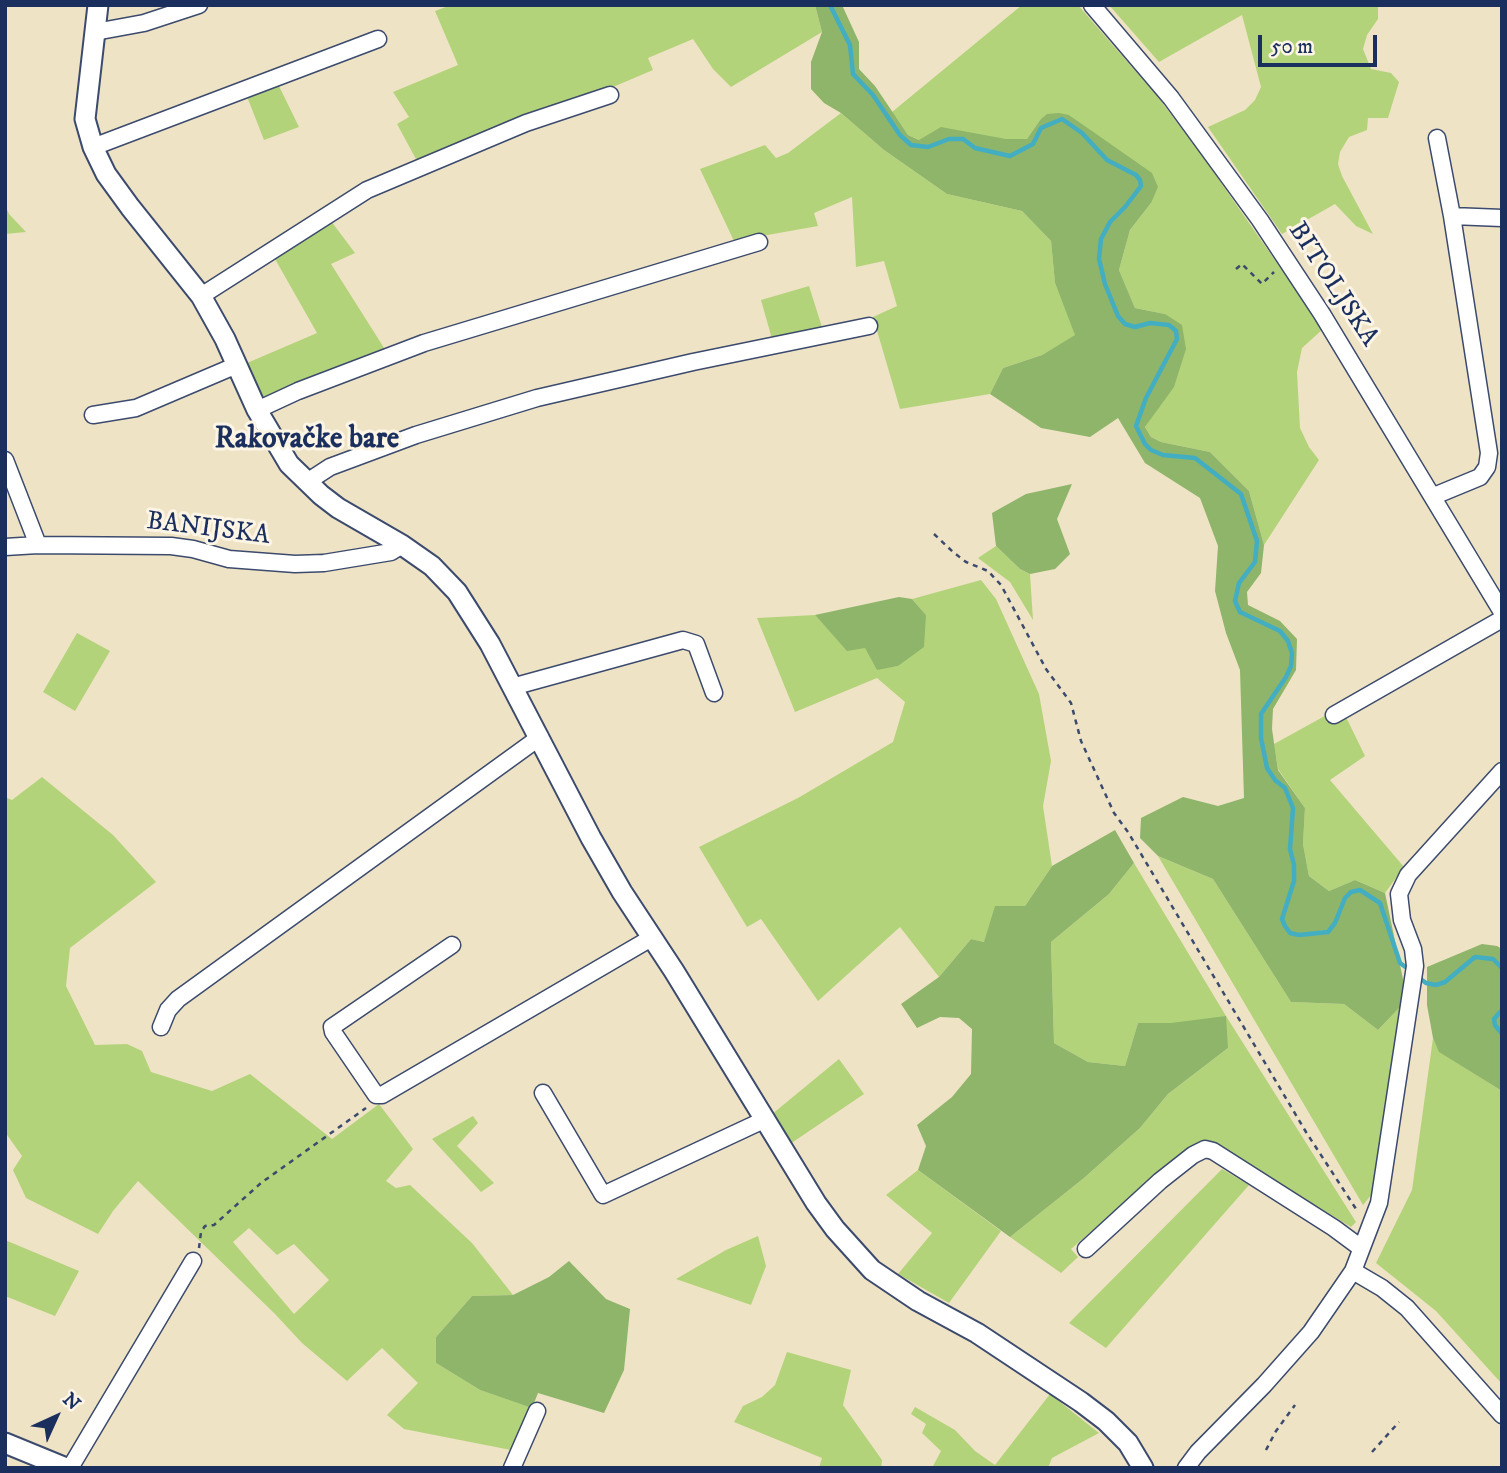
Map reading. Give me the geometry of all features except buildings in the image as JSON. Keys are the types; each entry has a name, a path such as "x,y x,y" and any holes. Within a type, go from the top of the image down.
{"street":[{"path":"98,5 85,119 93,147 106,174 201,296 257,410 289,464 338,508 402,545 440,573 457,592 490,645 622,892 653,937 816,1203 872,1270 918,1301 976,1333 1055,1383 1106,1421 1128,1443 1143,1468"},
{"path":"95,32 144,23 200,5"},
{"name":"BITOLJSKA","path":"1092,5 1171,98 1287,260 1434,496 1502,612"},
{"path":"93,147 378,39"},
{"path":"201,296 367,190 526,122 610,95"},
{"path":"1434,496 1476,480 1487,467 1489,453 1437,138"},
{"path":"1452,216 1502,218"},
{"path":"257,410 298,391 424,343 759,242"},
{"path":"307,482 330,467 416,435 537,398 693,362 869,326"},
{"path":"93,415 136,408 237,365"},
{"path":"5,460 38,545"},
{"name":"BANIJSKA","path":"5,547 171,546 229,559 295,564 324,563 391,552 402,545"},
{"path":"1334,715 1502,619"},
{"path":"512,687 683,640 696,644 714,693"},
{"path":"161,1027 168,1010 178,999 540,737"},
{"path":"1186,1468 1304,1339 1353,1271 1379,1203 1415,966 1413,949 1398,901 1404,881 1502,771"},
{"path":"452,945 332,1027 332,1032 376,1096 382,1095 653,937"},
{"path":"543,1093 603,1195 766,1119"},
{"path":"1086,1249 1160,1181 1205,1149 1213,1151 1362,1248"},
{"path":"5,1443 68,1468 193,1261"},
{"path":"1353,1271 1382,1287 1407,1308 1502,1415"},
{"path":"512,1468 537,1411"}],"path":[{"path":"1262,284 1287,260"},
{"path":"1236,270 1242,264 1262,284 1264,291"},
{"path":"934,534 953,552 967,562 988,571 1001,584 1046,669 1071,703 1081,741 1114,813 1128,832 1306,1132 1370,1230"},
{"path":"193,1261 205,1226 214,1225 261,1183 367,1107 376,1096"},
{"path":"1266,1450 1295,1405"},
{"path":"1372,1452 1399,1422"}],"green space":[{"path":"451,5 815,5 822,32 731,87 713,69 693,39 648,58 653,70 613,87 527,115 417,161 397,124 409,117 393,92 458,65 435,11"},
{"path":"815,5 842,5 859,42 859,69 875,86 908,135 919,140 941,127 1006,139 1027,139 1047,114 1059,113 1069,115 1152,173 1158,187 1151,203 1130,230 1119,270 1135,308 1165,314 1182,325 1186,349 1174,387 1145,427 1151,437 1161,442 1210,452 1249,491 1264,545 1261,573 1247,592 1248,605 1280,621 1297,639 1296,670 1273,709 1272,729 1278,770 1305,808 1303,844 1309,876 1329,891 1355,880 1385,893 1404,984 1400,1007 1378,1030 1344,1004 1291,1002 1213,879 1158,856 1140,838 1141,818 1183,797 1218,806 1244,798 1240,670 1226,633 1215,591 1218,546 1200,498 1145,463 1118,418 1090,437 1041,428 990,394 1003,368 1042,355 1075,335 1055,283 1051,241 1022,211 947,194 824,103 811,89 811,62 822,32"},
{"path":"1022,5 1078,5 1157,96 1201,154 1323,329 1302,348 1297,372 1300,428 1319,460 1264,545 1249,491 1210,452 1161,442 1151,437 1145,427 1155,412 1165,314 1135,308 1119,270 1130,230 1151,203 1095,135 1069,115 1040,120 1027,139 919,140 908,135 892,112"},
{"path":"1109,5 1378,5 1378,19 1367,35 1363,49 1371,69 1391,73 1399,82 1388,118 1368,118 1367,130 1349,137 1340,152 1338,164 1373,234 1356,226 1335,204 1282,234 1208,127 1245,110 1255,100 1261,87 1242,15 1159,62"},
{"path":"278,84 299,127 264,140 246,94"},
{"path":"841,113 884,150 947,194 1022,211 1051,241 1055,283 1076,335 1042,355 1003,368 990,394 900,409 873,317 897,306 884,261 856,267 852,197 814,213 818,226 734,241 700,169 765,145 776,158 788,153"},
{"path":"5,205 9,214 26,232 5,234"},
{"path":"331,221 355,253 331,264 386,351 262,400 247,363 317,333 275,259"},
{"path":"809,286 822,327 772,339 761,300"},
{"path":"1072,484 1057,519 1070,554 1055,569 1030,574 1020,569 996,546 992,513 1026,494"},
{"path":"996,546 1020,569 1030,574 1033,620 1010,582 978,558"},
{"path":"981,580 996,599 1039,694 1051,761 1043,806 1052,866 1025,906 984,942 971,939 939,977 900,927 818,1001 761,919 747,927 699,847 798,798 893,742 905,702 877,678 795,712 757,618 815,615 847,650 865,647 877,669 898,666 926,615 912,599"},
{"path":"899,597 912,599 926,615 924,647 898,666 877,670 865,648 847,651 815,615"},
{"path":"77,633 110,651 75,711 43,692"},
{"path":"1332,712 1345,715 1365,756 1330,780 1404,867 1385,893 1355,880 1329,891 1309,876 1303,844 1305,808 1278,769 1274,744"},
{"path":"42,777 113,835 156,882 70,948 66,986 95,1045 127,1044 142,1051 151,1072 212,1091 250,1074 332,1139 379,1104 413,1149 386,1181 396,1188 410,1185 472,1243 513,1295 472,1296 436,1337 436,1363 480,1390 533,1408 516,1451 404,1429 387,1415 418,1383 382,1348 347,1381 302,1343 138,1181 98,1234 26,1198 13,1170 22,1156 5,1132 5,797 12,800","holes":["249,1228 277,1255 294,1244 329,1280 294,1314 233,1242"]},
{"path":"1115,830 1134,863 1109,894 1051,942 1054,1043 1088,1062 1125,1066 1138,1023 1171,1023 1226,1016 1228,1048 1168,1094 1140,1128 1084,1178 1010,1237 918,1170 926,1146 917,1125 952,1097 971,1074 972,1029 959,1018 940,1017 917,1028 901,1004 939,977 971,939 984,942 995,906 1025,906 1052,866"},
{"path":"1158,856 1213,879 1291,1002 1344,1004 1378,1030 1400,1007 1372,1194 1363,1205"},
{"path":"1134,863 1226,1016 1356,1222 1351,1227 1219,1147 1201,1141 1173,1160 1071,1249 1078,1257 1061,1273 1010,1237 1084,1178 1140,1128 1168,1094 1228,1048 1171,1023 1138,1023 1125,1066 1088,1062 1054,1043 1051,942 1109,894"},
{"path":"1482,944 1502,949 1502,1091 1439,1052 1433,1038 1427,1005 1427,967"},
{"path":"1433,1038 1440,1052 1502,1091 1502,1384 1436,1311 1376,1263 1412,1190"},
{"path":"839,1059 864,1094 790,1144 771,1115"},
{"path":"473,1116 478,1123 457,1146 494,1183 481,1192 432,1139"},
{"path":"1222,1169 1249,1185 1106,1348 1069,1323"},
{"path":"918,1170 1001,1231 949,1303 898,1274 932,1233 886,1195"},
{"path":"758,1236 766,1266 751,1305 676,1279 726,1250"},
{"path":"5,1240 79,1271 55,1316 5,1296"},
{"path":"569,1261 606,1299 630,1309 624,1370 604,1413 538,1393 532,1408 480,1390 436,1363 436,1337 472,1296 513,1295 549,1277"},
{"path":"787,1352 851,1370 843,1405 882,1460 881,1468 819,1468 822,1458 734,1422 743,1406 762,1397 775,1385"},
{"path":"1050,1394 1099,1433 1052,1458 1048,1468 932,1468 941,1451 922,1433 926,1424 911,1414 915,1407 955,1430 975,1451 995,1465"}],"waterway":[{"path":"830,5 850,45 853,74 873,95 900,135 911,145 928,147 949,139 963,139 975,148 1010,156 1033,144 1041,128 1062,119 1082,133 1107,160 1136,175 1140,180 1141,186 1110,222 1101,239 1099,259 1105,284 1118,316 1125,324 1135,327 1150,323 1169,325 1176,331 1177,339 1146,398 1136,426 1151,450 1163,455 1195,458 1241,494 1257,541 1255,562 1239,583 1235,601 1240,612 1280,631 1288,641 1292,653 1291,666 1286,677 1261,714 1261,738 1267,768 1285,788 1293,808 1290,849 1294,881 1282,919 1290,933 1299,935 1328,932 1335,923 1345,898 1351,892 1360,890 1380,903 1400,963 1411,971"},
{"path":"1418,977 1426,983 1436,985 1445,982 1475,957 1493,959 1502,968"},
{"path":"1502,1010 1494,1019 1502,1034"}],"district":[{"name":"Rakovačke bare","path":"307,441"}]}
